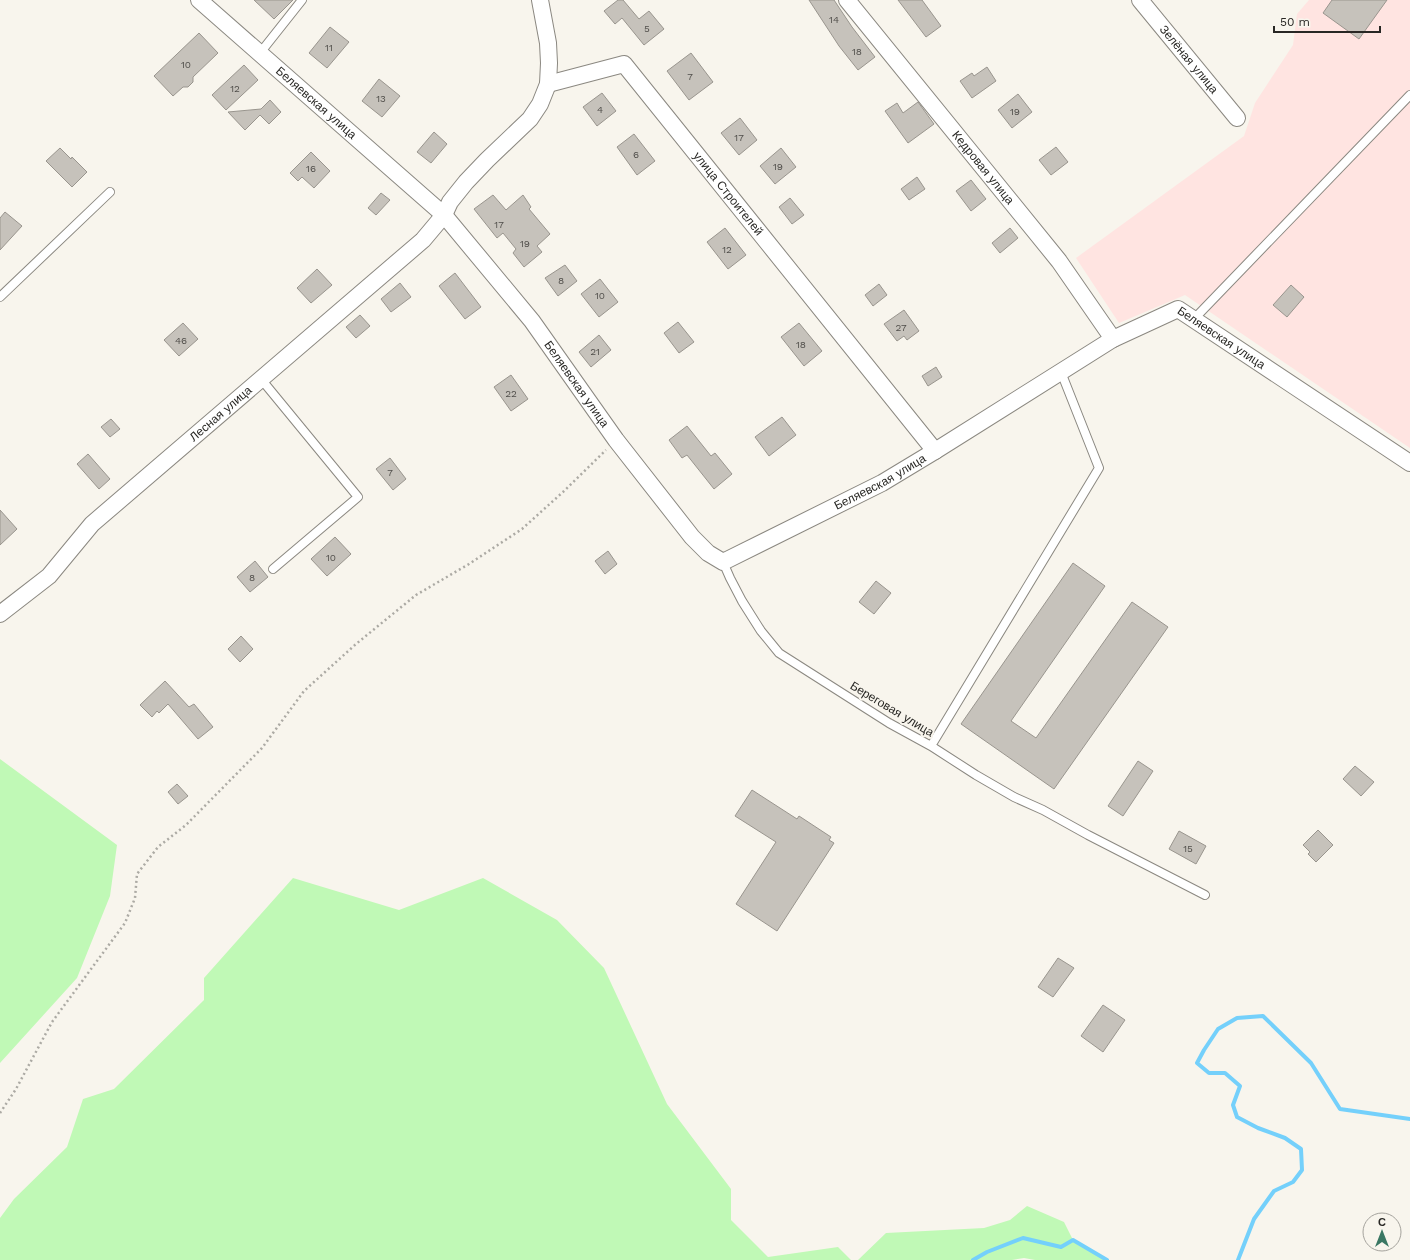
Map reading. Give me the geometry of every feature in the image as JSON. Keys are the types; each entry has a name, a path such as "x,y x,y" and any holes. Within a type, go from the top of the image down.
{"street":[{"name":"Беляевская улица","path":"198,0 439,210 532,321 616,440 692,537 708,553 723,562 882,483 1113,339 1178,310 1410,463"},
{"path":"540,0 548,43 548,84"},
{"name":"Кедровая улица","path":"847,0 1059,261 1113,339"},
{"name":"Зелёная улица","path":"1140,0 1237,118"},
{"name":"улица Строителей","path":"548,84 624,64 935,451"},
{"name":"Лесная улица","path":"0,614 49,576 92,524 423,240 439,210 450,202 466,182 487,160 530,120 540,104 548,84"}],"lane":[{"path":"260,53 302,0"},
{"path":"1193,320 1410,95"},
{"path":"0,297 110,192"},
{"path":"931,746 1099,468 1061,372"},
{"path":"261,379 358,497 273,569"},
{"name":"Береговая улица","path":"723,562 742,601 761,631 778,653 889,723 931,746 1014,797 1043,810 1088,835 1205,895"}],"path":[{"path":"0,1113 16,1089 52,1022 125,922 134,898 137,874 158,847 186,825 257,753 304,691 356,644 416,595 469,564 522,529 563,492 616,440"}],"shaded area":[{"path":"1309,0 1410,0 1410,448 1185,295 1119,323 1076,258 1244,136 1255,103 1293,45 1297,14"}],"green space":[{"path":"0,759 117,845 110,896 77,978 0,1063"},
{"path":"293,878 399,910 483,878 557,920 604,968 667,1104 731,1189 731,1220 768,1257 838,1247 851,1260 0,1260 0,1218 14,1199 67,1147 83,1099 114,1089 204,1000 204,978"},
{"path":"1027,1206 1064,1222 1073,1240 1107,1260 1035,1260 1024,1258 1012,1260 858,1260 886,1233 984,1228 1010,1220"}],"building":[{"path":"254,0 293,0 274,19"},
{"path":"618,0 623,0 639,19 649,11 664,29 644,45 622,18 615,24 604,11"},
{"path":"809,0 834,0 875,57 858,70 839,46"},
{"path":"898,0 922,0 941,26 926,37"},
{"path":"1332,0 1387,0 1359,39 1323,13"},
{"path":"330,27 349,42 327,68 309,53"},
{"path":"199,33 218,53 193,77 193,82 188,87 183,87 173,96 154,76"},
{"path":"691,53 713,82 689,100 667,71"},
{"path":"244,65 258,80 226,110 212,95"},
{"path":"987,67 996,81 972,98 960,81 972,73 974,76"},
{"path":"379,79 400,96 382,117 362,101"},
{"path":"602,93 616,111 597,126 583,107"},
{"path":"1018,94 1032,112 1012,128 998,110"},
{"path":"270,100 281,112 269,124 260,115 245,130 228,112 261,109"},
{"path":"918,102 934,124 908,143 885,111 897,103 903,113"},
{"path":"740,118 757,140 739,155 721,133"},
{"path":"434,132 447,144 431,163 417,152"},
{"path":"634,134 655,161 637,175 617,147"},
{"path":"1056,147 1068,162 1051,175 1039,160"},
{"path":"60,148 71,159 72,157 87,172 72,187 46,161"},
{"path":"781,148 796,167 775,184 760,166"},
{"path":"311,152 330,171 314,188 302,177 298,181 290,173"},
{"path":"917,177 925,189 909,200 901,189"},
{"path":"971,180 986,199 971,211 956,191"},
{"path":"381,193 390,200 376,215 368,208"},
{"path":"493,195 506,210 523,195 531,207 529,209 550,234 537,246 542,252 524,267 513,253 516,249 503,233 497,238 474,209"},
{"path":"790,198 804,215 792,224 779,207"},
{"path":"5,212 22,226 0,250 0,218"},
{"path":"725,228 746,255 728,269 707,242"},
{"path":"1010,228 1018,238 1000,253 992,243"},
{"path":"565,265 577,281 558,296 545,278"},
{"path":"317,269 332,285 311,303 297,288"},
{"path":"455,273 481,307 465,319 439,286"},
{"path":"600,279 618,302 599,317 581,294"},
{"path":"400,283 411,297 391,312 381,299"},
{"path":"879,284 887,295 873,306 865,295"},
{"path":"1291,285 1304,297 1287,317 1273,305"},
{"path":"904,310 919,331 907,340 904,336 897,341 884,324"},
{"path":"360,315 370,326 356,338 346,327"},
{"path":"678,322 694,342 679,353 664,333"},
{"path":"183,323 198,339 179,356 164,340"},
{"path":"799,323 822,351 804,366 781,337"},
{"path":"599,335 611,350 591,367 579,352"},
{"path":"936,367 942,377 928,386 922,376"},
{"path":"511,375 528,399 511,411 494,387"},
{"path":"782,417 796,435 769,456 755,437"},
{"path":"111,419 120,429 110,437 101,427"},
{"path":"687,426 711,456 715,453 732,474 714,489 687,455 682,458 669,440"},
{"path":"88,454 110,479 99,489 77,464"},
{"path":"390,458 406,479 393,490 376,469"},
{"path":"0,510 17,529 0,545"},
{"path":"335,537 351,554 327,576 311,559"},
{"path":"608,551 617,564 605,574 595,561"},
{"path":"255,561 268,577 250,592 237,577"},
{"path":"1073,563 1105,586 1011,721 1036,738 1132,602 1168,627 1054,789 961,724"},
{"path":"876,581 891,593 874,614 859,602"},
{"path":"241,636 253,649 240,662 228,649"},
{"path":"165,681 189,707 194,704 213,727 198,739 168,704 159,713 157,711 152,717 140,705"},
{"path":"1138,761 1153,771 1123,816 1108,806"},
{"path":"1355,766 1374,782 1361,796 1343,779"},
{"path":"177,784 188,796 178,804 168,792"},
{"path":"752,790 797,819 799,816 831,837 829,840 834,843 777,931 736,904 776,842 735,816"},
{"path":"1318,830 1333,845 1316,862 1308,854 1310,852 1303,845"},
{"path":"1179,831 1206,846 1196,864 1169,849"},
{"path":"1058,958 1074,968 1053,997 1038,987"},
{"path":"1103,1005 1125,1020 1103,1052 1081,1036"}],"waterway":[{"path":"1238,1260 1254,1219 1274,1191 1293,1182 1302,1170 1301,1149 1285,1138 1258,1128 1237,1117 1233,1105 1240,1086 1225,1073 1209,1073 1197,1063 1218,1029 1237,1018 1263,1016 1311,1063 1340,1109 1410,1119"},
{"path":"973,1260 987,1252 1023,1238 1061,1247 1073,1240 1107,1260"}]}
